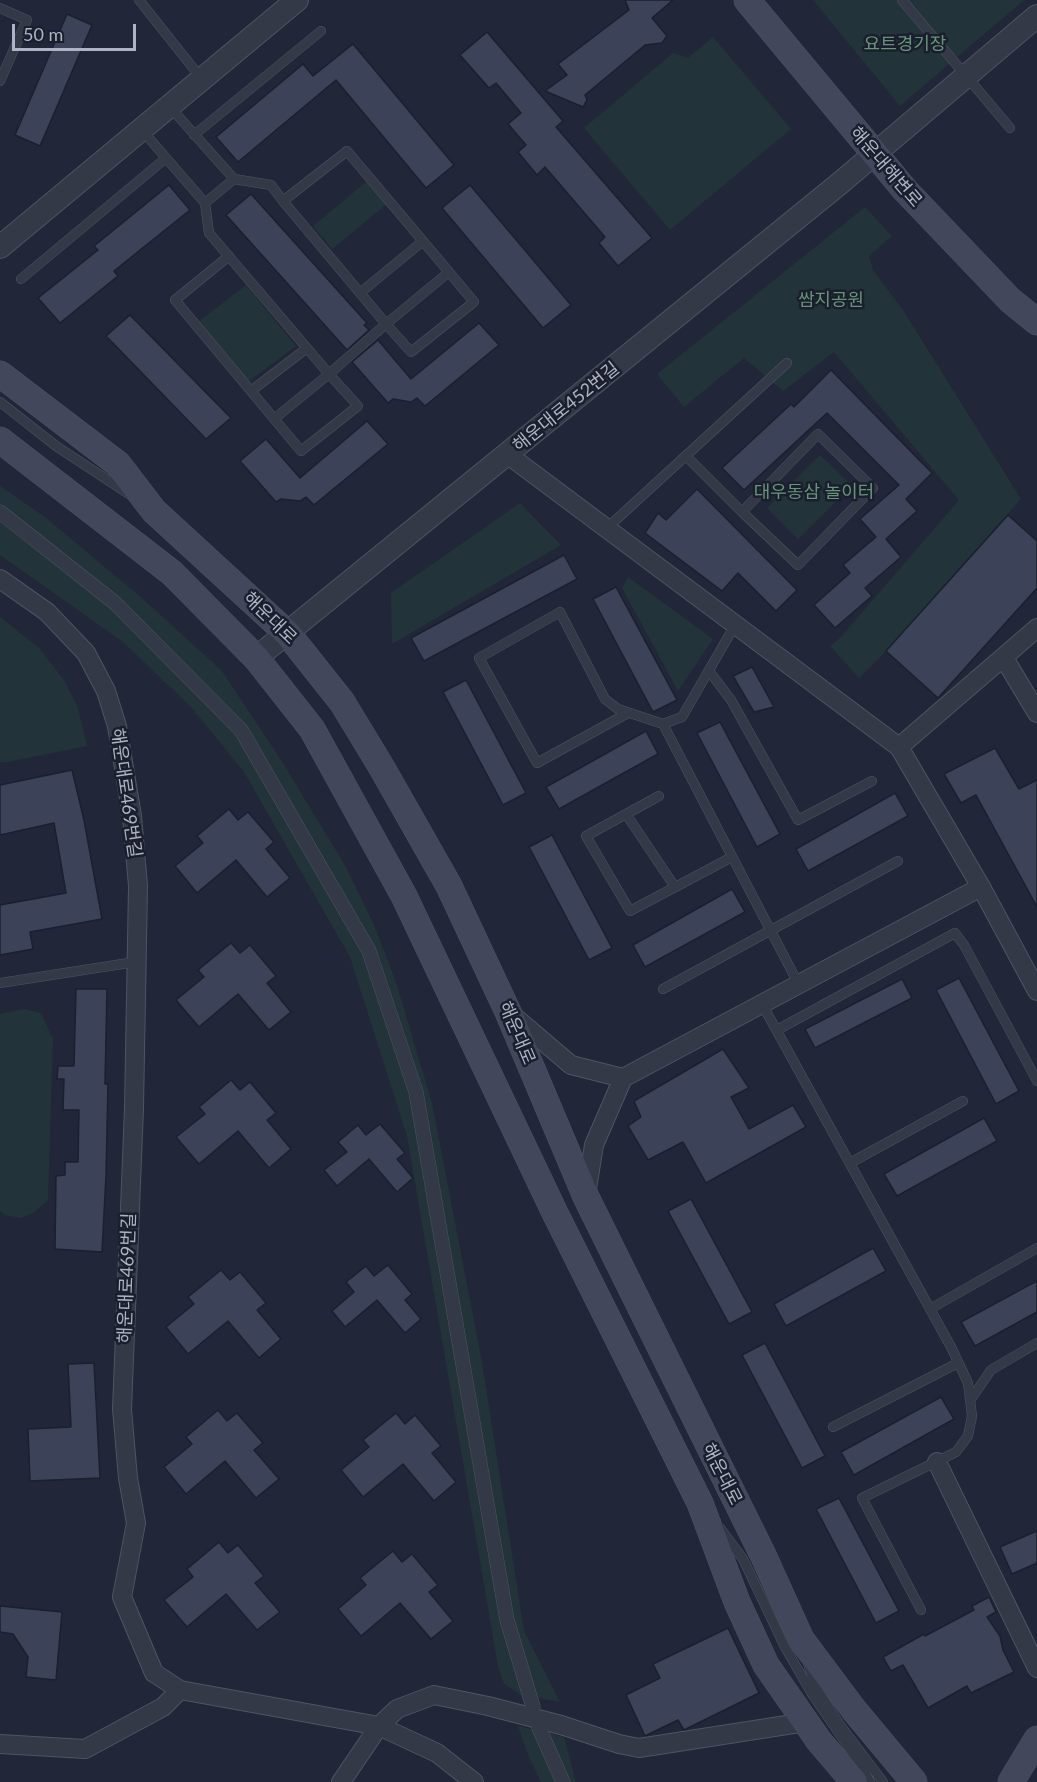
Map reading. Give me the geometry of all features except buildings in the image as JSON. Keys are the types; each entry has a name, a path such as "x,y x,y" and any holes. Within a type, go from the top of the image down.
{"main road":[{"name":"해운대해변로","path":"747,0 905,190 1010,300 1037,322"},
{"name":"해운대로","path":"0,374 118,464 154,511 288,633 342,702 449,886 508,1012 586,1197 763,1555 801,1640 854,1710 914,1782"},
{"name":"해운대로","path":"0,440 172,573 256,658 312,729 404,896 554,1211 700,1503 737,1602 766,1665 819,1741 854,1782"},
{"path":"1011,1782 1037,1740"},
{"path":"1022,1782 1037,1740"}],"street":[{"path":"0,247 297,0"},
{"name":"해운대로452번길","path":"256,658 1033,22"},
{"path":"507,454 899,747 981,887 1037,990"},
{"path":"0,512 115,603 241,730 369,951 416,1092 507,1620 533,1707"},
{"name":"해운대로469번길","path":"0,579 47,612 86,653 106,691 117,726 132,816 138,886 134,1108 122,1409 128,1479 136,1523 122,1597 154,1673 180,1690 379,1726 437,1753 474,1782"},
{"path":"899,747 1037,628"},
{"path":"1004,658 1037,713"},
{"path":"586,1197 594,1145 623,1078 981,887"},
{"path":"508,1012 572,1065 623,1078"},
{"path":"937,1462 1037,1668"},
{"path":"0,1744 85,1749 163,1707 180,1690"},
{"path":"341,1782 379,1726 397,1709 434,1695 488,1706 639,1748 806,1722"},
{"path":"539,1728 563,1782"}],"lane":[{"path":"139,0 202,79"},
{"path":"902,0 1010,128"},
{"path":"0,8 27,20 4,63 0,81"},
{"path":"194,135 321,31"},
{"path":"169,106 234,179 271,186 283,201 386,324 411,352 474,302 347,151 283,201"},
{"path":"141,129 205,203 209,233 229,256 329,374 358,406 301,451 175,300 229,256"},
{"path":"21,279 166,158"},
{"path":"205,203 234,179"},
{"path":"360,293 423,241"},
{"path":"274,419 449,272"},
{"path":"251,391 307,348"},
{"path":"607,528 787,363"},
{"path":"0,402 56,446 154,511"},
{"path":"686,456 742,512 798,565 873,488 818,434 742,512"},
{"path":"628,713 537,763 479,658 560,612 605,699 618,709 663,724 682,717 735,625"},
{"path":"709,671 731,700 798,820 872,781"},
{"path":"663,724 799,985"},
{"path":"659,796 586,836 630,911 732,857"},
{"path":"626,814 675,887"},
{"path":"663,989 898,861"},
{"path":"777,1030 955,933 964,945 1037,1082"},
{"path":"0,983 135,962"},
{"path":"762,1004 930,1308 968,1383 972,1416 968,1436 956,1452 862,1498 921,1610"},
{"path":"850,1163 963,1101"},
{"path":"930,1308 1037,1248"},
{"path":"971,1399 991,1370 1037,1343"},
{"path":"833,1427 958,1363"},
{"path":"700,1503 743,1559 785,1647 812,1694 870,1782"},
{"path":"801,1640 815,1686 840,1725 883,1782"}],"green space":[{"name":"요트경기장","path":"813,0 1024,0 900,106"},
{"path":"713,37 791,129 670,230 584,128 673,53 688,58"},
{"path":"367,181 387,204 332,249 313,226"},
{"name":"쌈지공원","path":"865,207 892,236 869,256 873,270 903,310 1021,499 886,651 859,678 830,646 840,638 959,500 834,352 783,391 744,358 684,407 657,374"},
{"path":"246,285 296,346 249,381 197,323"},
{"name":"대우동삼 놀이터","path":"820,455 852,486 798,539 767,508"},
{"path":"0,486 45,517 143,599 222,671 281,760 346,867 374,925 396,982 432,1103 482,1362 524,1631 560,1702 521,1695 504,1684 498,1666 407,1136 350,957 244,772 191,707 123,642 0,555"},
{"path":"520,503 561,545 392,644 391,593"},
{"path":"628,577 713,639 678,691 622,588"},
{"path":"0,617 39,648 64,680 78,708 87,746 0,762"},
{"path":"23,1009 41,1013 53,1039 48,1200 33,1213 21,1218 5,1215 0,1211 0,1014"},
{"path":"518,1726 564,1737 576,1782 541,1782"}]}
